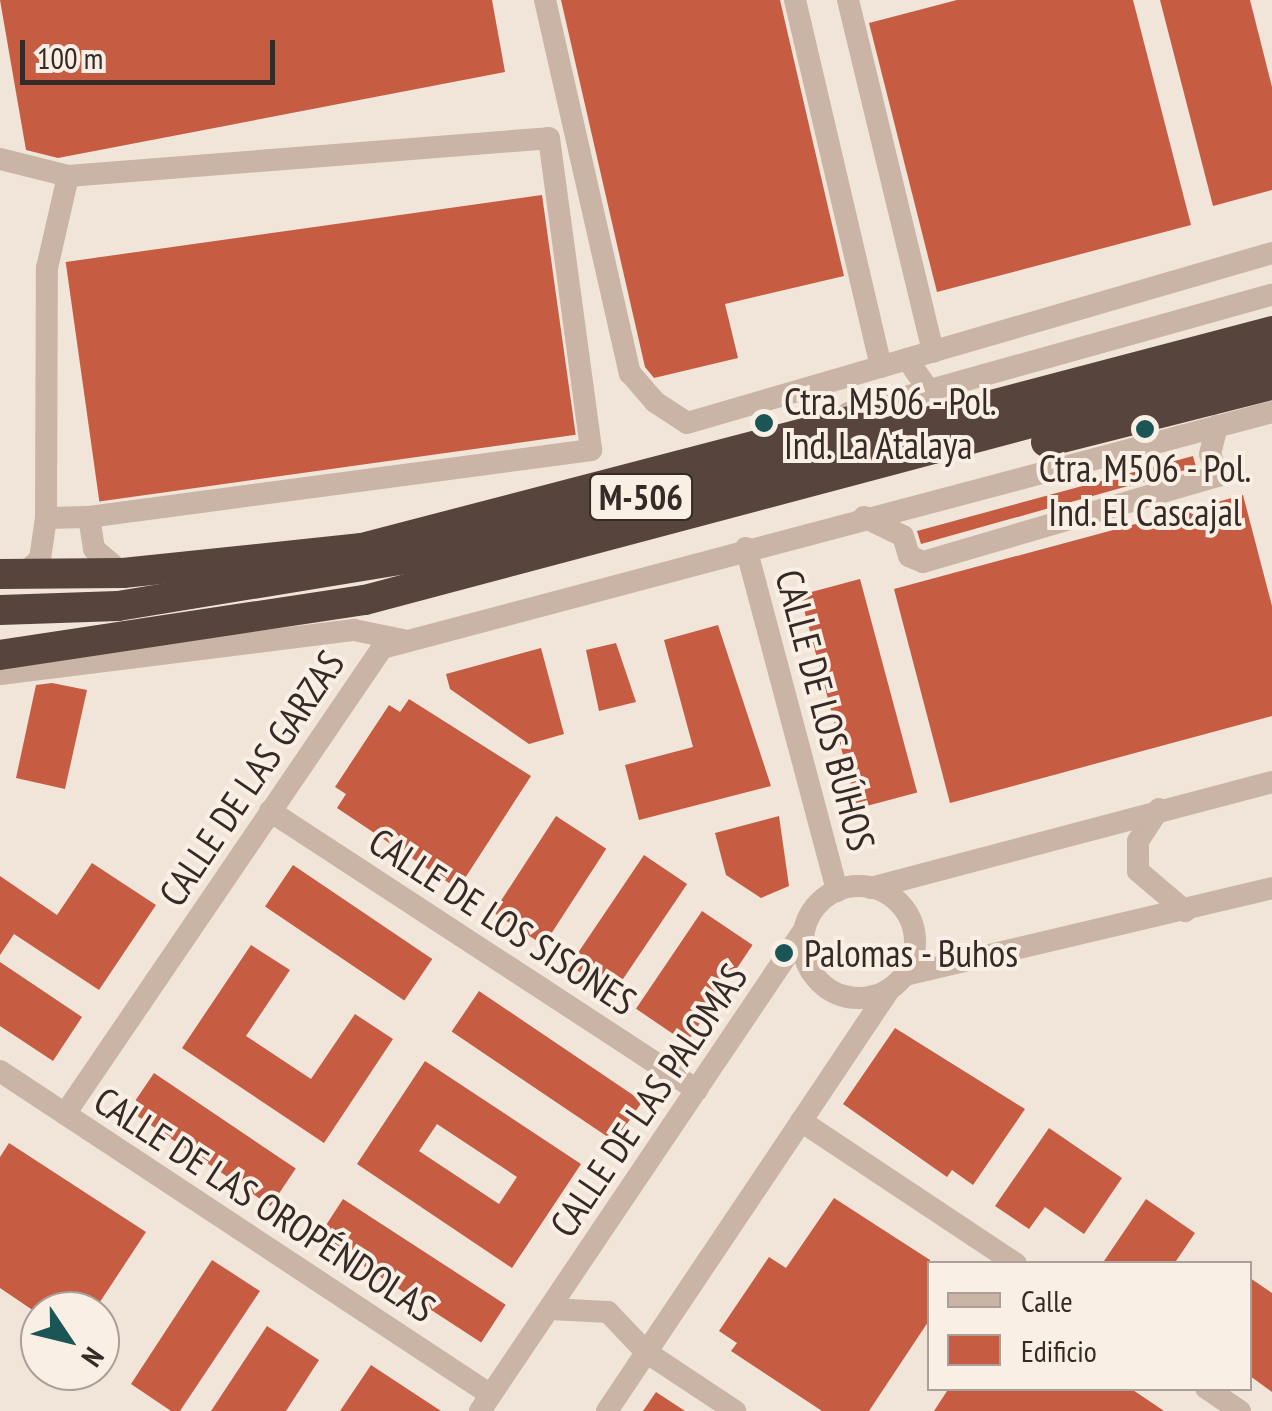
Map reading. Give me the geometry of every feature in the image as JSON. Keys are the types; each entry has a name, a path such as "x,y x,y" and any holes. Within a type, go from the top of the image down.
{"highway":[{"path":"11,574 123,573 362,548 662,468 1272,318"},
{"name":"M-506","path":"0,610 118,606 410,558 1272,331"},
{"name":"M-506","path":"0,635 161,630 365,600 1272,360"},
{"path":"836,478 1010,451 1272,385"},
{"path":"0,655 161,630"}],"street":[{"path":"545,0 630,374 655,402 687,422 1272,252"},
{"path":"795,0 882,366"},
{"path":"848,0 933,352"},
{"path":"0,159 68,176 548,138 591,450 88,517 46,518"},
{"path":"11,574 40,558 46,518 47,268 68,176"},
{"path":"662,468 925,385 1272,295"},
{"path":"907,359 925,385"},
{"name":"CALLE DE LAS GARZAS","path":"65,1114 382,648 746,548 1272,412"},
{"path":"864,518 903,536 908,556 923,562 1218,476 1210,454 1216,426"},
{"path":"88,517 94,549 123,573"},
{"name":"CALLE DE LOS BÚHOS","path":"746,548 837,891"},
{"path":"0,674 354,630 409,642"},
{"path":"1272,782 871,888 837,891 804,930 819,982 853,998 897,982 1272,888"},
{"path":"1159,810 1138,842 1138,871 1186,911"},
{"name":"CALLE DE LOS SISONES","path":"270,811 697,1090"},
{"path":"607,1411 897,982 911,922 871,888"},
{"name":"CALLE DE LAS PALOMAS","path":"486,1403 804,930"},
{"name":"CALLE DE LAS OROPÉNDOLAS","path":"0,1071 486,1403"},
{"path":"801,1122 1011,1261"},
{"path":"550,1308 608,1312 646,1352 735,1411"},
{"path":"1210,1391 1240,1411"}],"building":[{"path":"0,0 492,0 505,72 58,158 26,150"},
{"path":"561,0 780,0 844,276 725,304 738,358 654,378 645,367"},
{"path":"957,0 1133,0 1191,225 937,292 869,23"},
{"path":"1160,0 1250,0 1272,87 1272,190 1213,206"},
{"path":"542,195 576,435 99,502 66,262"},
{"path":"1193,456 1196,467 921,544 917,531"},
{"path":"1243,495 1272,606 1272,716 950,803 894,589"},
{"path":"860,579 917,792 857,809 800,595"},
{"path":"718,625 771,786 639,820 625,765 693,747 664,640"},
{"path":"616,643 636,702 599,711 586,650"},
{"path":"541,648 564,734 529,744 450,689 446,674"},
{"path":"52,683 87,690 65,789 16,778 36,685"},
{"path":"409,699 531,776 458,889 337,808 346,794 335,787 389,705 400,712"},
{"path":"556,816 606,849 544,945 493,912"},
{"path":"779,816 789,886 761,898 726,875 715,833"},
{"path":"644,855 687,884 613,994 570,965"},
{"path":"92,863 156,905 99,990 14,934 0,955 0,876 57,915"},
{"path":"293,865 432,959 404,1000 265,906"},
{"path":"702,911 753,945 687,1043 636,1009"},
{"path":"251,945 290,970 246,1036 311,1079 355,1014 393,1039 324,1143 182,1048"},
{"path":"0,962 82,1017 53,1061 0,1026"},
{"path":"479,991 642,1101 615,1142 452,1032"},
{"path":"895,1028 1025,1109 973,1185 952,1170 947,1177 843,1104"},
{"path":"425,1061 581,1164 512,1268 357,1164","holes":["437,1124 517,1177 499,1204 419,1151"]},
{"path":"154,1073 296,1169 271,1206 129,1110"},
{"path":"1049,1128 1122,1178 1084,1234 1045,1207 1029,1229 995,1206"},
{"path":"9,1143 146,1232 107,1291 20,1291 20,1302 0,1288 0,1157"},
{"path":"834,1198 930,1260 927,1324 869,1411 822,1411 731,1351 737,1343 719,1331 769,1257 786,1268"},
{"path":"343,1199 506,1305 481,1342 318,1237"},
{"path":"1146,1199 1195,1233 1176,1261 1104,1261"},
{"path":"212,1260 260,1291 180,1411 171,1411 131,1384"},
{"path":"1252,1279 1272,1293 1272,1392 1252,1377"},
{"path":"267,1326 319,1360 286,1411 211,1411"},
{"path":"371,1365 441,1411 340,1411"},
{"path":"947,1391 1134,1391 1164,1411 934,1411"},
{"path":"656,1392 685,1411 643,1411"}],"place":[{"name":"Ctra. M506 - Pol. Ind. La Atalaya","path":"764,423"},
{"name":"Ctra. M506 - Pol. Ind. El Cascajal","path":"1145,429"},
{"name":"Palomas - Buhos","path":"784,953"}]}
